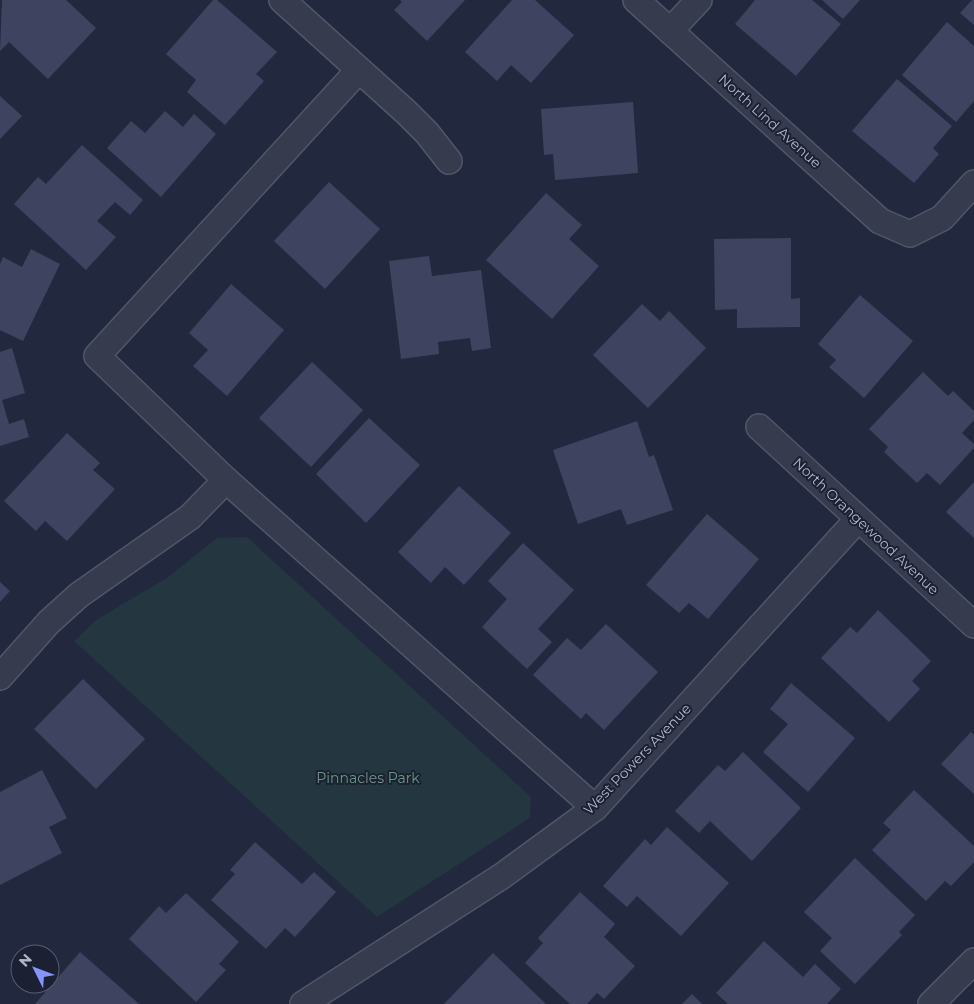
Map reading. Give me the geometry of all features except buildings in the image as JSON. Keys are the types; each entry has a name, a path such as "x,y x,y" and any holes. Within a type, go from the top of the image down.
{"street":[{"path":"282,0 427,133 449,161"},
{"name":"North Lind Avenue","path":"636,0 880,221 910,234 942,218 974,183"},
{"path":"670,31 698,0"},
{"path":"358,71 97,356 226,480 595,808"},
{"name":"North Orangewood Avenue","path":"759,427 974,624"},
{"path":"0,677 50,622 79,595 190,517 226,480"},
{"name":"West Powers Avenue","path":"304,1004 502,876 595,808 858,519"},
{"path":"931,1004 970,973"}],"green space":[{"name":"Pinnacles Park","path":"247,537 531,797 530,818 377,917 74,641 96,620 168,577 217,538"}]}
